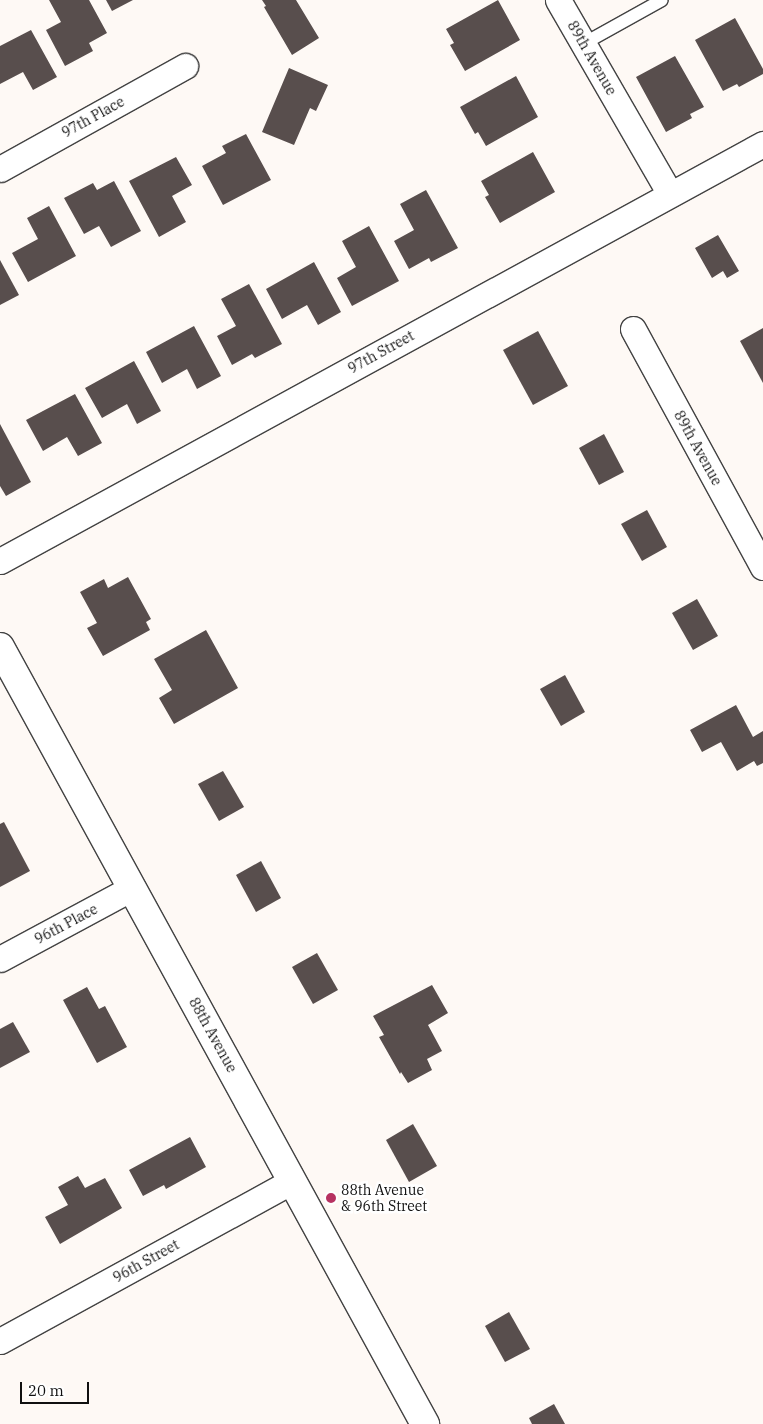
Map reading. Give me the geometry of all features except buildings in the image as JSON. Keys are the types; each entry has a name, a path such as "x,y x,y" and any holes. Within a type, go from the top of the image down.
{"street":[{"name":"89th Avenue","path":"558,0 670,194"},
{"name":"97th Place","path":"0,168 185,66"},
{"name":"97th Street","path":"0,562 763,144"},
{"name":"89th Avenue","path":"633,330 763,567"},
{"name":"88th Avenue","path":"0,647 425,1424"},
{"name":"96th Place","path":"0,959 132,888"},
{"name":"96th Street","path":"0,1341 292,1181"}],"lane":[{"path":"583,44 662,0"}],"place":[{"name":"88th Avenue & 96th Street","path":"331,1198"}]}
